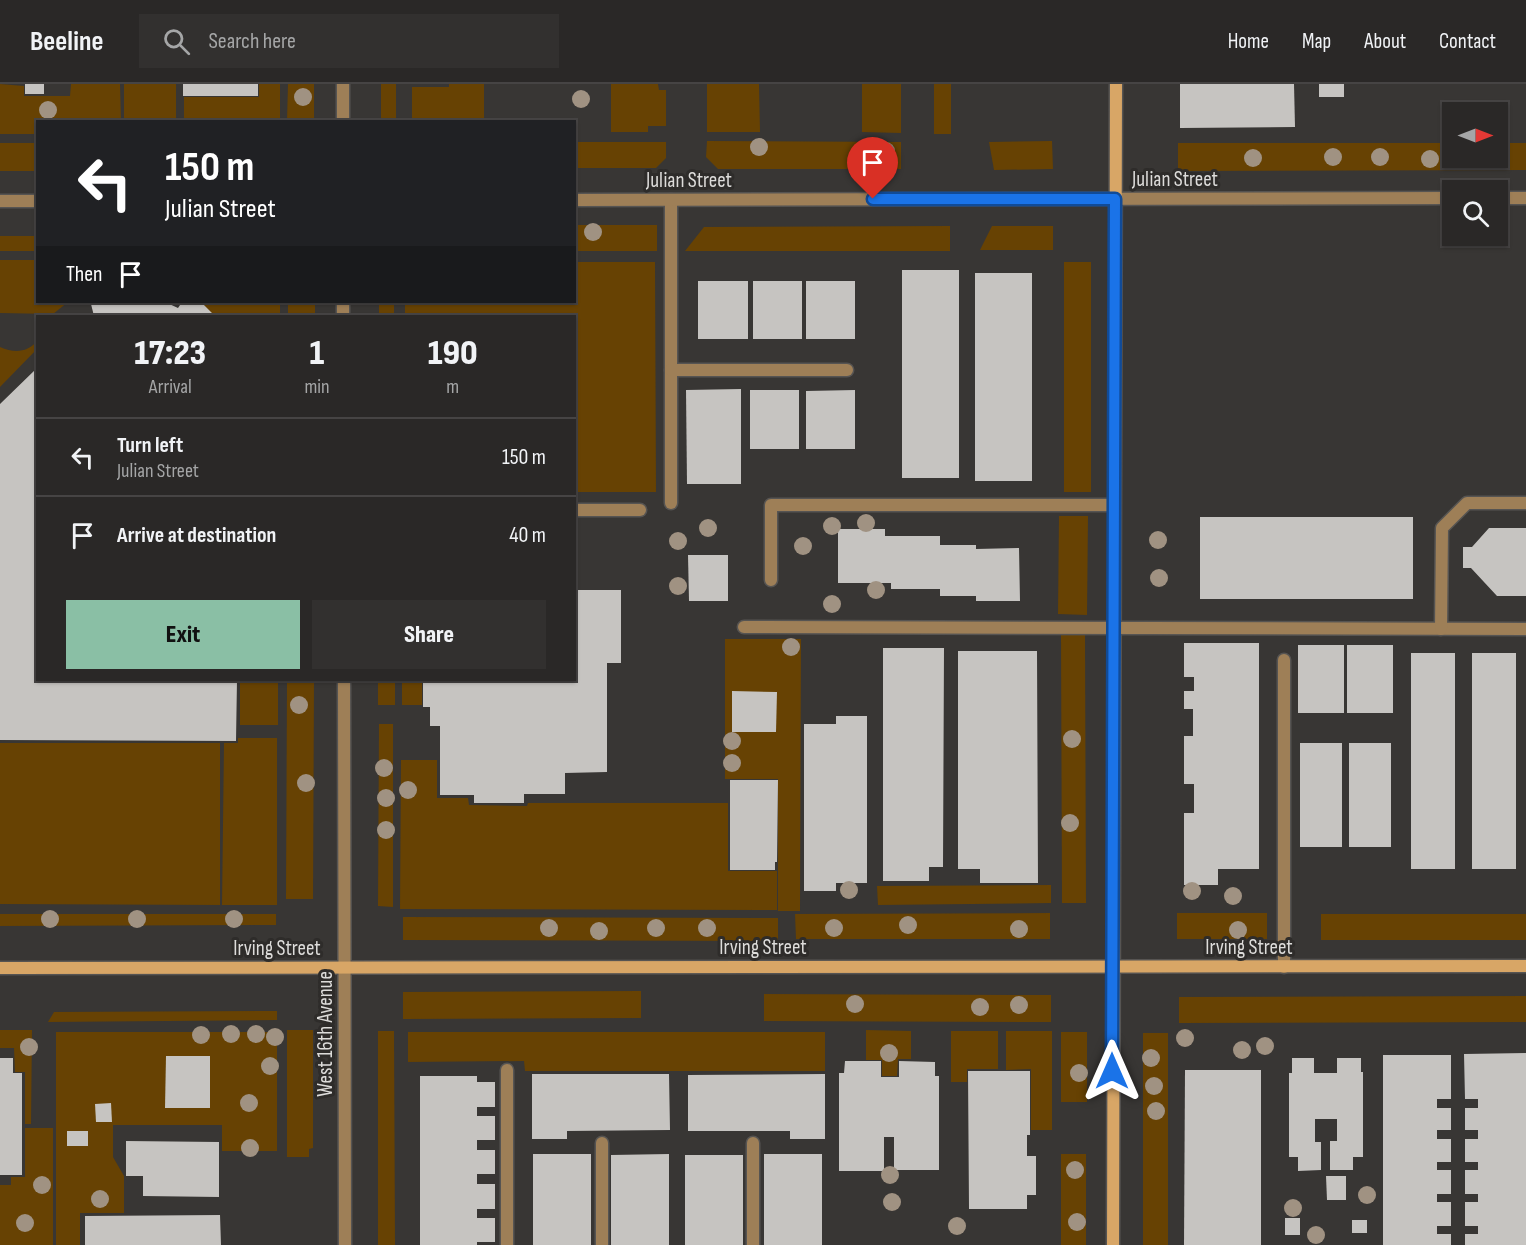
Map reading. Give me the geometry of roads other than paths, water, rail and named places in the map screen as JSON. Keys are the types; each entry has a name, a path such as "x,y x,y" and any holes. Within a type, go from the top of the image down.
{"street":[{"path":"343,84 343,120"},
{"path":"1113,1245 1116,84"},
{"name":"Julian Street","path":"576,200 1442,198"},
{"path":"1508,198 1526,198"},
{"path":"671,200 671,503"},
{"path":"0,201 36,201"},
{"path":"671,370 847,370"},
{"path":"1441,629 1442,528 1467,503 1526,503"},
{"path":"771,580 771,505 1114,505"},
{"path":"576,510 640,510"},
{"path":"744,627 1526,629"},
{"path":"1284,660 1284,967"},
{"name":"West 16th Avenue","path":"344,681 345,1245"},
{"name":"Irving Street","path":"0,968 1526,966"},
{"path":"507,1070 507,1245"},
{"path":"602,1143 602,1245"},
{"path":"753,1143 753,1245"}]}
